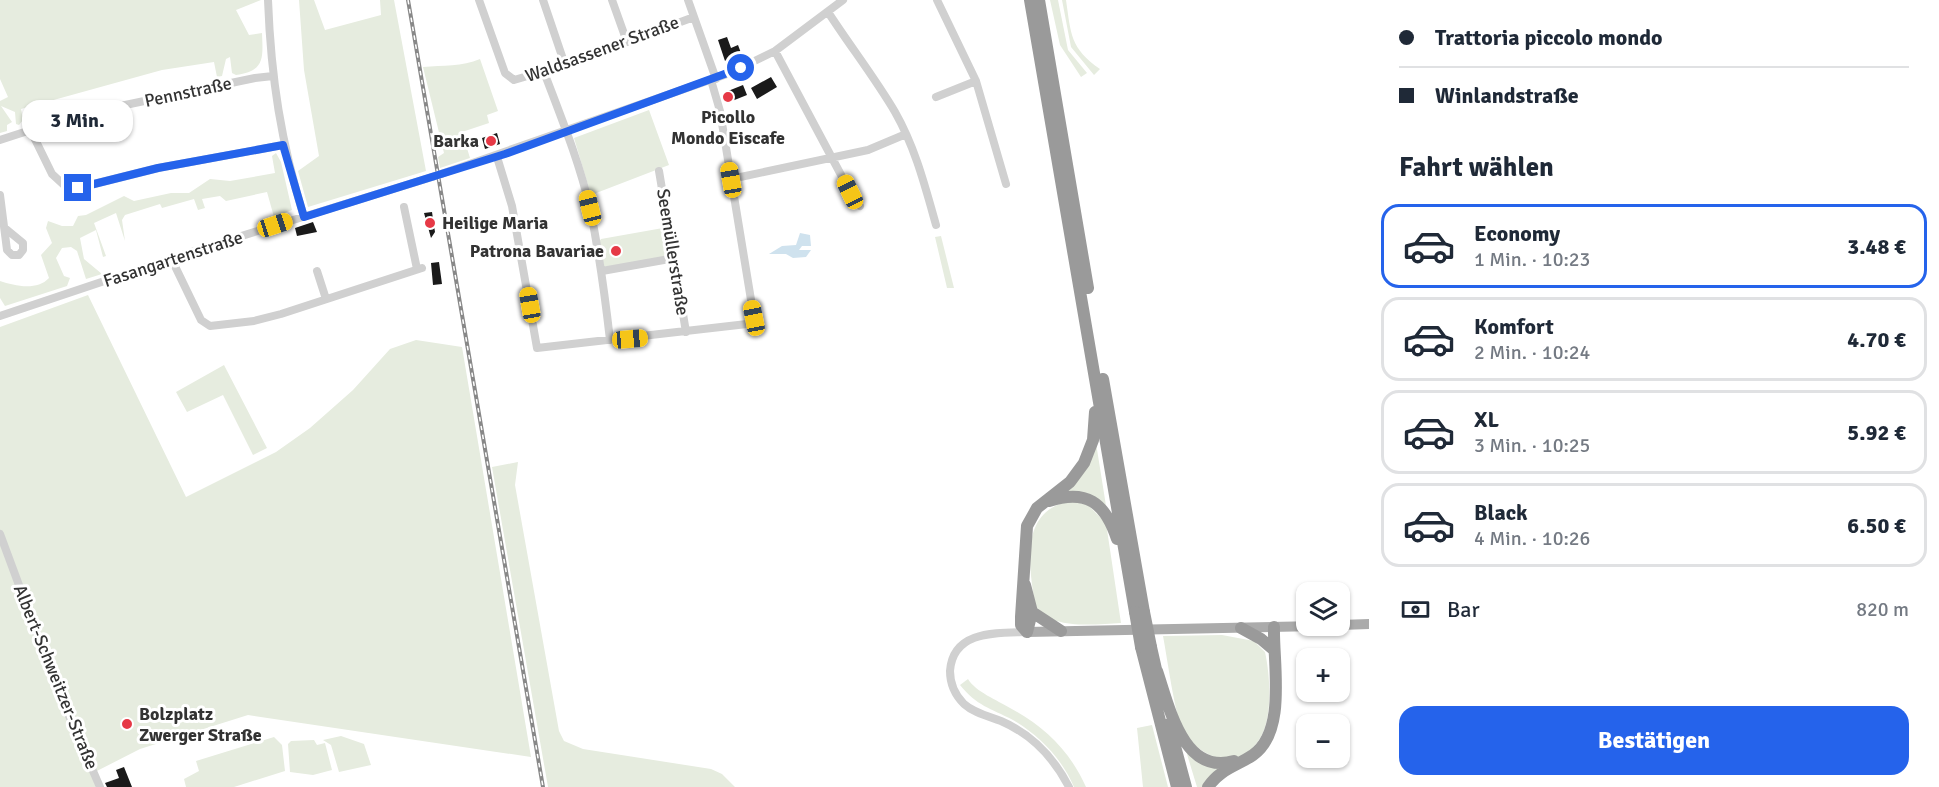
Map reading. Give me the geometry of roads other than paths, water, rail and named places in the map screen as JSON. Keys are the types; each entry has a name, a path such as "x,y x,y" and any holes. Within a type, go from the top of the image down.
{"highway":[{"path":"1030,0 1128,574"},
{"path":"1039,0 1139,612 1177,787"},
{"path":"1027,632 1022,625 1026,531 1032,515 1074,477 1086,459 1094,433 1093,393 1096,385"},
{"path":"1045,502 1078,496 1099,507 1112,525 1139,612"},
{"path":"1025,585 1032,612 1027,632"},
{"path":"1032,612 1061,631"},
{"path":"1208,787 1226,769 1253,756 1265,744 1274,724 1274,627"},
{"path":"1241,628 1261,639 1274,650"},
{"path":"1146,647 1176,726 1186,745 1212,762 1227,763 1253,756"},
{"path":"1157,671 1186,787"}],"main road":[{"path":"1350,625 1369,624"},
{"path":"1027,632 1296,627"}],"street":[{"path":"268,0 273,76 283,145 304,217"},
{"name":"Waldsassener Straße","path":"479,0 505,73 510,79 519,79 565,65 694,17"},
{"path":"543,0 565,65"},
{"path":"612,0 627,42"},
{"path":"497,157 512,206 537,348 686,332 747,324 752,321 754,318 714,79 688,0"},
{"name":"Fasangartenstraße","path":"0,316 497,157 714,79 775,51 843,0"},
{"path":"937,0 976,81 1006,184"},
{"path":"828,12 889,103 906,134 921,171 936,225"},
{"path":"775,51 856,203 860,206"},
{"path":"544,72 590,208 602,271 610,340"},
{"name":"Pennstraße","path":"0,140 77,115 273,76"},
{"path":"936,97 976,81"},
{"path":"30,129 52,174 64,185 78,188 158,168 283,145"},
{"path":"731,180 868,150 906,134"},
{"name":"Seemüllerstraße","path":"659,171 686,332"},
{"path":"0,195 6,229"},
{"path":"172,260 206,325 254,321 419,268 404,207"},
{"path":"602,271 675,258"},
{"path":"317,271 326,299"},
{"name":"Albert-Schweitzer-Straße","path":"0,534 59,693 100,787"},
{"path":"1027,632 985,634 968,640 957,650 951,664 952,686 966,706 1016,729 1038,746 1057,766 1069,787"}],"water":[{"path":"800,233 810,235 811,246 802,246 799,250 811,250 806,257 793,258 786,254 769,254 782,246 796,245"}],"railway":[{"path":"408,0 543,787"}],"place":[{"name":"Picollo Mondo Eiscafe","path":"728,97"},
{"name":"Barka","path":"491,141"},
{"name":"Heilige Maria","path":"430,223"},
{"name":"Patrona Bavariae","path":"616,251"},
{"name":"Bolzplatz Zwerger Straße","path":"127,724"}]}
